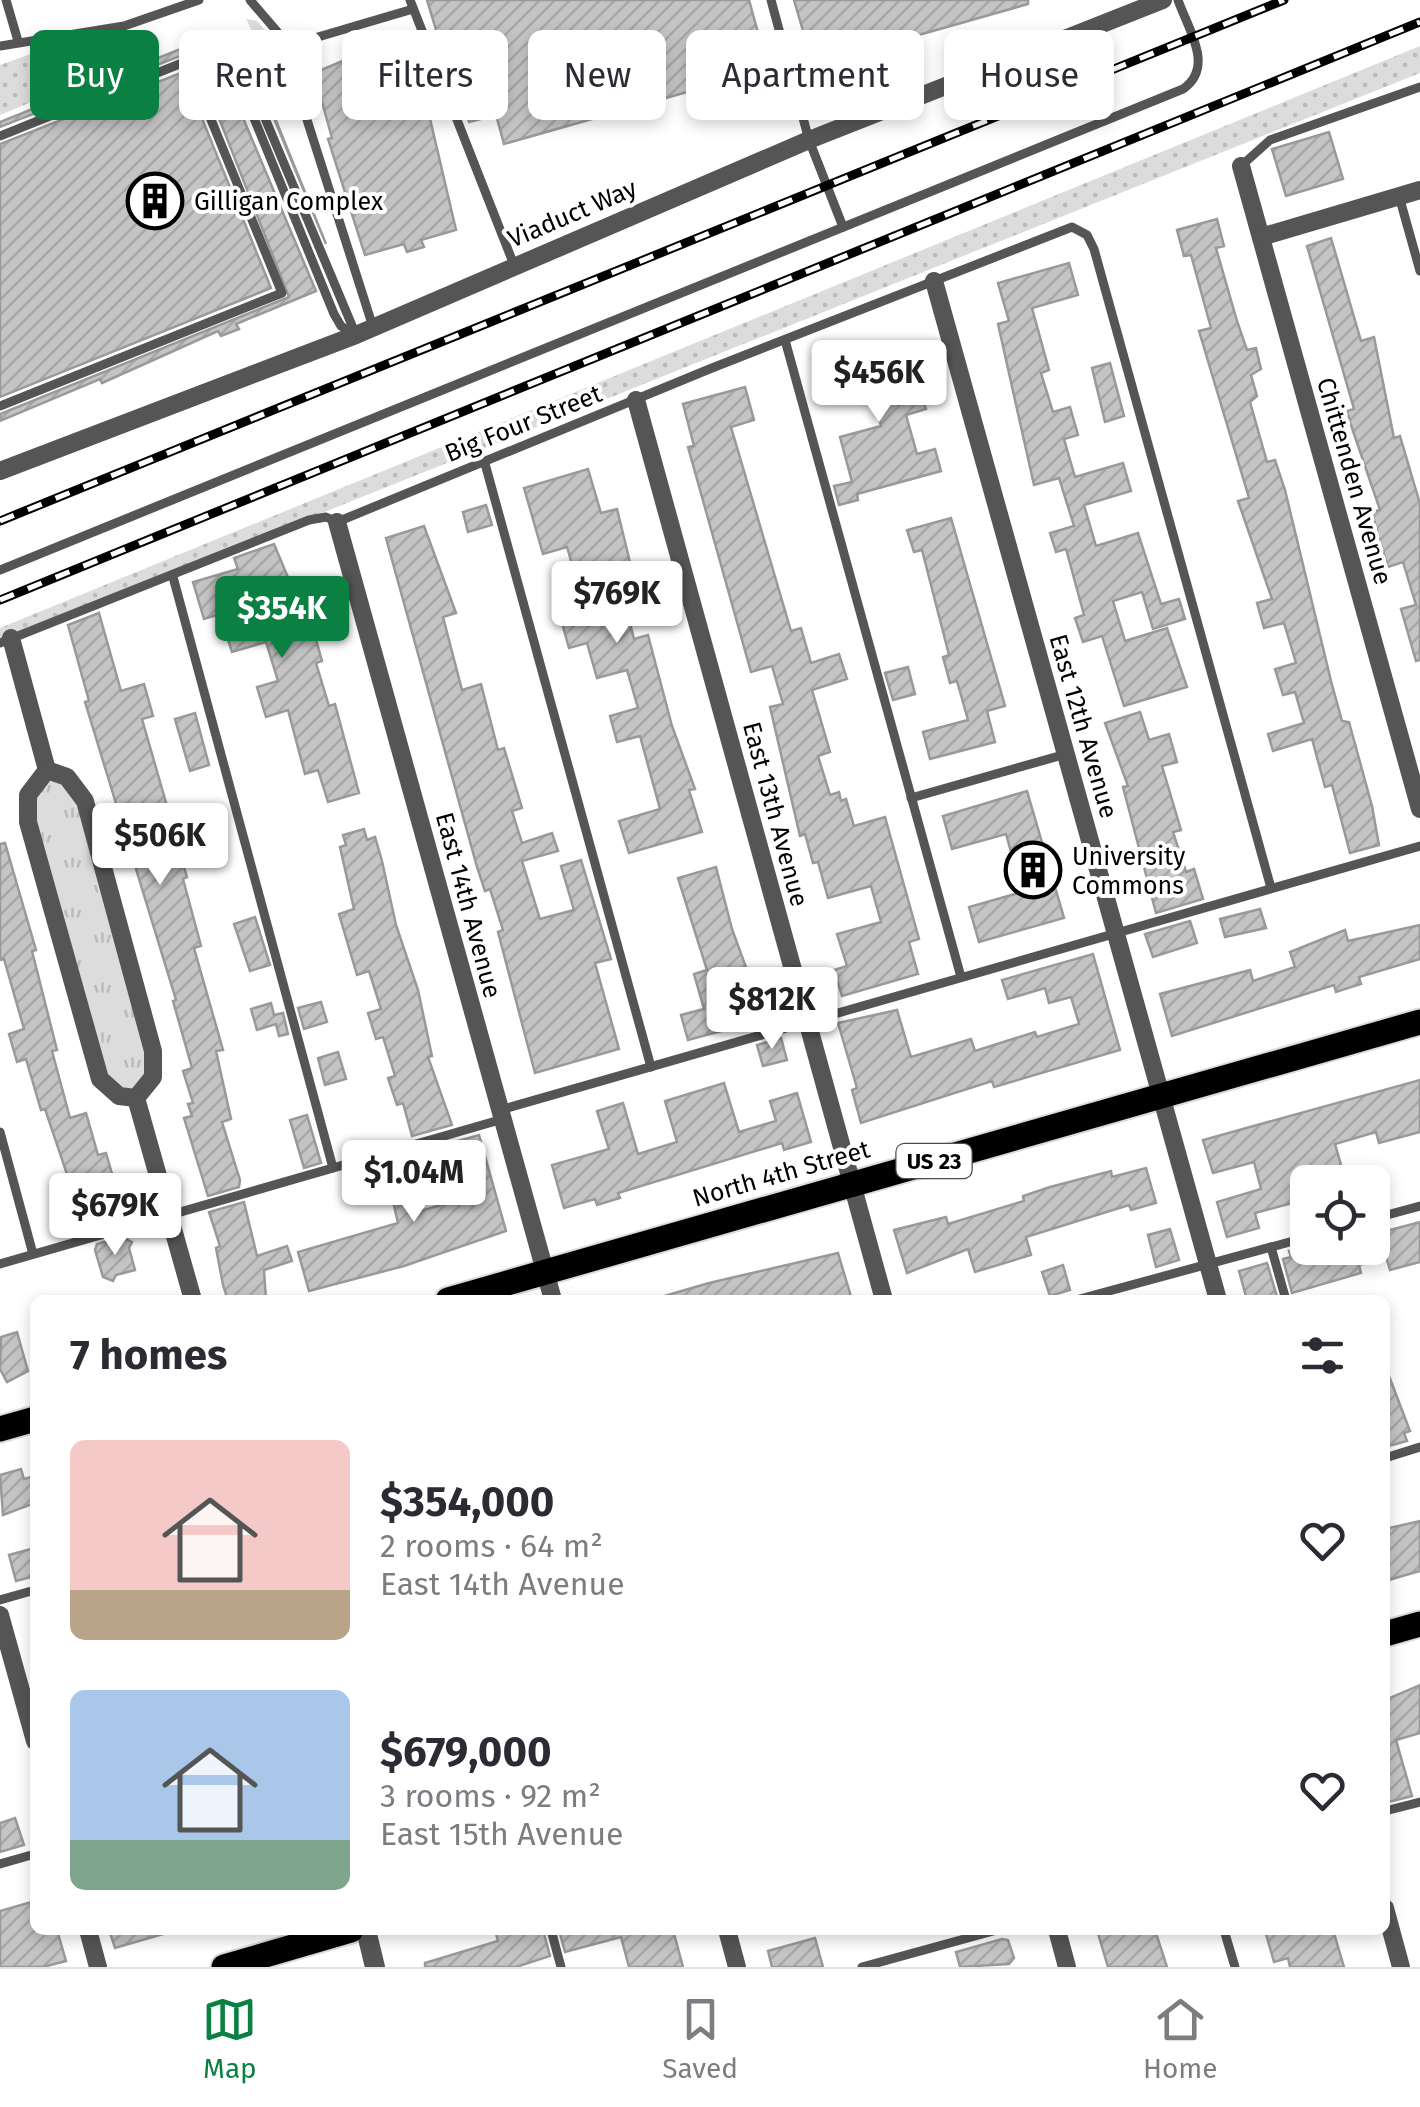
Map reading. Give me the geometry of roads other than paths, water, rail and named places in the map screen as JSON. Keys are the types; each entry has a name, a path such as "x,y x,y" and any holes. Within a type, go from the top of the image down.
{"main road":[{"name":"North 4th Street","path":"465,1295 1420,1022"},
{"path":"0,1429 30,1420"},
{"path":"1390,1633 1420,1624"},
{"path":"224,1967 335,1935"}],"street":[{"name":"Viaduct Way","path":"0,470 365,331 809,140 1162,0"},
{"name":"Chittenden Avenue","path":"1241,166 1420,809"},
{"path":"1261,237 1420,190"},
{"name":"East 12th Avenue","path":"934,281 1217,1295"},
{"name":"East 13th Avenue","path":"636,400 883,1295"},
{"name":"East 14th Avenue","path":"338,522 552,1295"},
{"path":"6,640 47,770"},
{"path":"47,770 68,777 81,792 116,916 155,1065 149,1087 136,1098 119,1096 100,1079 44,878 26,807 28,795 47,770"},
{"path":"136,1098 192,1295"},
{"path":"0,1615 30,1723"},
{"path":"1390,1926 1401,1967"},
{"path":"89,1935 98,1967"},
{"path":"367,1935 375,1967"},
{"path":"728,1935 737,1967"},
{"path":"1058,1935 1067,1967"}],"lane":[{"path":"6,0 18,41"},
{"path":"0,46 92,34 199,0"},
{"path":"250,0 277,30"},
{"path":"771,0 809,140 843,227"},
{"path":"0,570 1194,82 1200,60 1178,0"},
{"path":"322,34 412,4 514,265"},
{"path":"0,136 179,63"},
{"path":"1241,166 1270,140 1420,88"},
{"path":"0,406 282,293 211,120"},
{"path":"255,120 334,314 341,326 365,331"},
{"path":"268,120 365,331"},
{"path":"305,120 365,331"},
{"path":"1399,196 1420,270"},
{"name":"Big Four Street","path":"6,640 309,520 326,517 338,522 1061,228 1079,229 1094,250 1271,888"},
{"path":"785,340 961,978"},
{"path":"484,460 650,1066"},
{"path":"173,576 333,1168"},
{"path":"911,798 1066,754"},
{"path":"0,1264 333,1168 650,1066 1420,846"},
{"path":"0,1132 33,1254"},
{"path":"1390,1215 1420,1206"},
{"path":"1094,1295 1290,1242"},
{"path":"1271,1247 1285,1295"},
{"path":"1390,1457 1420,1448"},
{"path":"0,1600 30,1591"},
{"path":"1390,1810 1420,1802"},
{"path":"0,1864 30,1855"},
{"path":"552,1935 561,1967"},
{"path":"862,1967 902,1962 982,1935"},
{"path":"1225,1935 1234,1967"}],"railway":[{"path":"0,521 1284,0"},
{"path":"0,600 1420,22"}],"place":[{"name":"Gilligan Complex","path":"155,201"},
{"name":"University Commons","path":"1033,870"}]}
